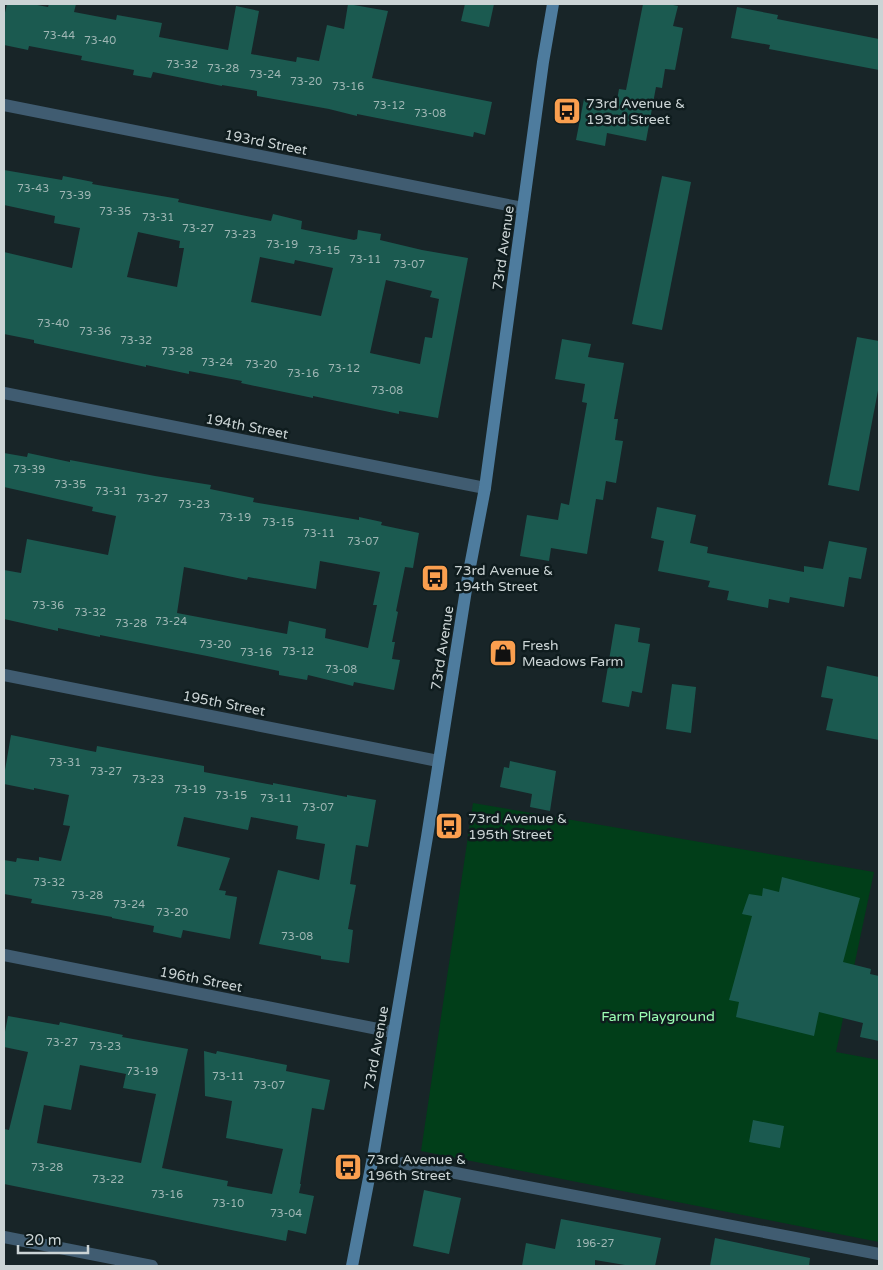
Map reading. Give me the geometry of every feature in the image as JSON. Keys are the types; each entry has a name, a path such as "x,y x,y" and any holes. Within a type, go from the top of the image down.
{"street":[{"name":"73rd Avenue","path":"352,1266 427,837 468,577 485,488 543,62 553,4"},
{"name":"193rd Street","path":"4,106 523,208"},
{"name":"194th Street","path":"4,393 485,488"},
{"name":"195th Street","path":"4,675 438,761"},
{"name":"196th Street","path":"4,955 393,1032"},
{"path":"403,1164 879,1254"},
{"path":"4,1237 152,1266"}],"green space":[{"name":"Farm Playground","path":"473,803 874,872 836,1052 879,1060 879,1242 421,1151"}],"building":[{"path":"7,4 32,4 48,7 49,4 76,4 74,12 116,20 117,15 162,23 159,37 228,50 236,6 259,11 251,54 296,62 297,57 319,61 327,25 344,29 348,4 388,11 372,78 492,102 485,135 474,132 473,137 357,114 357,116 257,96 257,91 153,72 151,78 133,75 134,70 81,60 82,56 29,46 28,50 4,45 4,17"},
{"path":"465,4 494,4 489,27 461,21"},
{"path":"643,4 678,6 673,26 683,28 675,70 665,69 662,88 656,87 646,141 607,133 605,146 576,140 584,99 616,106 619,89 626,90"},
{"path":"737,7 778,15 777,19 879,39 879,70 769,49 770,45 731,38"},
{"path":"4,170 62,180 63,176 93,182 92,184 179,199 178,202 271,221 273,214 302,221 301,229 354,240 357,239 358,230 381,234 380,240 468,258 438,418 399,411 399,414 313,396 313,398 241,383 242,381 189,371 189,374 146,365 146,367 34,343 34,340 4,334 4,252 72,268 80,228 54,223 55,216 4,205","holes":["138,232 180,241 179,248 184,248 177,287 127,277","260,257 294,264 295,260 333,268 321,316 251,302","386,280 432,291 430,297 439,299 432,338 425,337 420,364 370,353"]},
{"path":"662,176 691,182 662,330 632,324"},
{"path":"857,337 879,341 879,385 859,491 828,485"},
{"path":"562,339 591,344 588,357 624,363 614,419 618,419 615,440 623,441 616,483 606,481 603,500 596,499 587,554 551,548 549,561 520,556 527,515 558,520 561,503 569,505 587,403 582,402 585,384 555,379"},
{"path":"4,453 27,457 28,453 70,462 70,460 211,485 210,489 254,498 253,502 359,520 359,517 382,522 381,525 419,533 413,568 405,567 396,611 398,612 392,642 395,642 392,659 400,660 394,690 354,682 353,686 308,675 307,680 279,675 279,671 207,656 100,635 100,637 58,628 58,631 4,619 4,570 21,573 27,539 108,555 116,516 92,511 93,507 4,487","holes":["320,561 380,572 373,605 377,605 368,648 325,638 326,629 289,621 287,634 177,613 184,567 247,580 248,577 316,589"]},
{"path":"657,507 696,515 690,543 708,547 707,553 804,572 804,566 823,569 829,541 867,548 861,579 849,577 844,607 790,597 789,603 769,599 768,608 727,600 729,591 708,587 710,581 658,571 664,541 651,538"},
{"path":"615,624 640,628 638,642 650,644 642,693 632,691 629,707 602,702"},
{"path":"827,666 879,677 879,740 826,730 833,699 821,697"},
{"path":"672,684 696,687 691,733 666,729"},
{"path":"11,735 96,752 97,746 204,766 204,772 273,785 273,783 347,797 347,795 376,800 368,847 356,845 350,884 356,885 348,929 353,930 349,963 321,959 321,956 259,944 278,870 319,880 325,844 296,839 298,826 251,817 248,830 184,817 177,846 230,858 219,890 226,891 225,895 237,897 230,939 183,930 181,938 153,932 154,926 31,903 32,899 4,894 4,860 16,862 17,858 39,861 39,857 61,861 70,826 63,825 69,795 4,784"},
{"path":"510,761 556,771 550,811 530,807 532,794 500,787 504,767 509,768"},
{"path":"782,877 860,898 843,962 871,969 870,974 879,976 879,1041 860,1037 863,1023 819,1012 814,1036 736,1017 739,1002 729,1000 752,916 742,914 749,894 762,896 763,888 779,892"},
{"path":"8,1016 59,1025 60,1022 123,1035 122,1037 188,1049 162,1168 228,1181 227,1186 272,1194 283,1149 226,1138 232,1101 205,1096 204,1051 216,1054 217,1051 287,1065 286,1071 330,1080 324,1110 312,1108 300,1184 299,1193 314,1196 306,1234 288,1230 286,1241 4,1184 4,1129 9,1130 28,1052 4,1047","holes":["80,1065 126,1074 123,1088 156,1094 141,1163 37,1143 44,1105 71,1110"]},
{"path":"753,1120 784,1126 780,1148 749,1142"},
{"path":"424,1190 461,1198 449,1254 413,1246"},
{"path":"561,1219 661,1238 655,1266 631,1266 595,1260 595,1266 522,1266 526,1243 555,1249"},
{"path":"715,1238 810,1258 809,1266 710,1266"}],"place":[{"name":"73rd Avenue & 193rd Street","path":"567,111"},
{"name":"73rd Avenue & 194th Street","path":"435,578"},
{"name":"Fresh Meadows Farm","path":"503,653"},
{"name":"73rd Avenue & 195th Street","path":"449,826"},
{"name":"73rd Avenue & 196th Street","path":"348,1167"}]}
